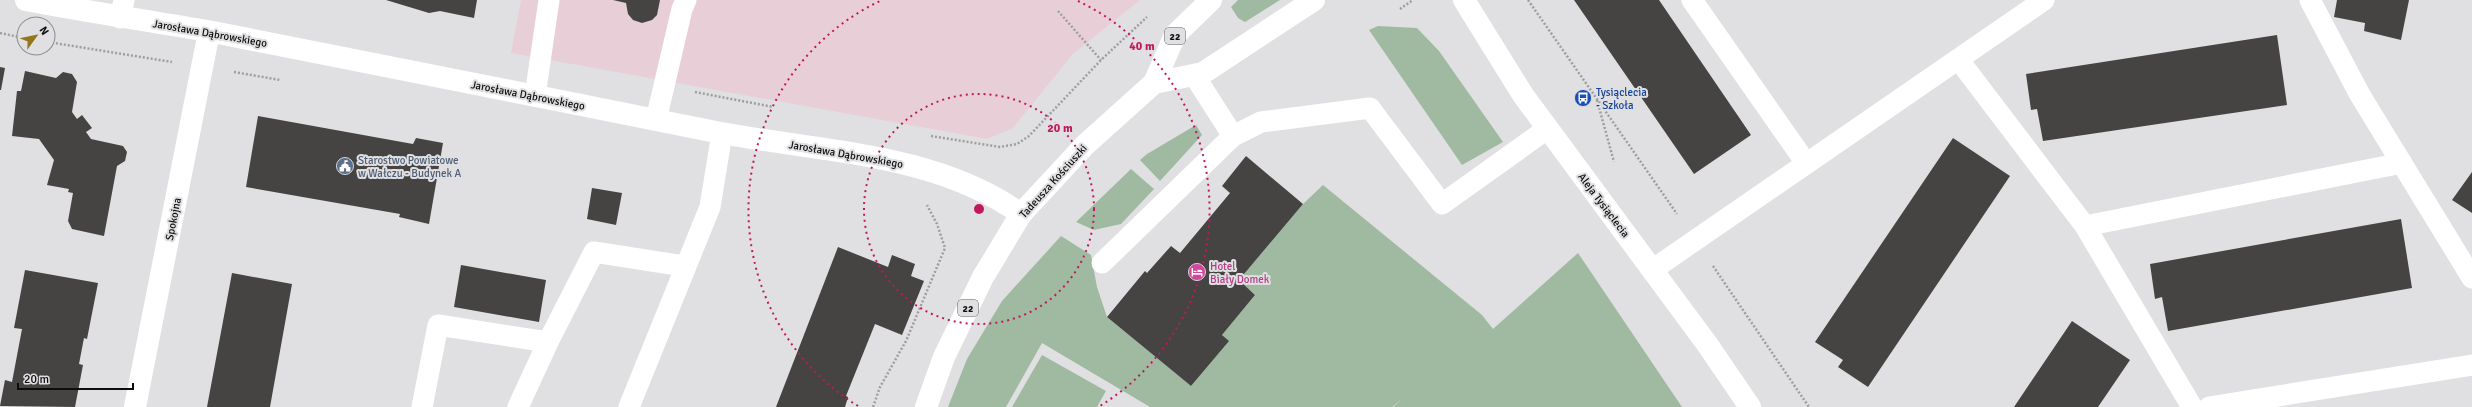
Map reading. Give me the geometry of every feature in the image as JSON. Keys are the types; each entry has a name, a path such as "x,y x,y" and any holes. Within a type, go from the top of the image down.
{"street":[{"name":"Jarosława Dąbrowskiego","path":"26,0 122,9 209,32 722,133 864,156 937,172 996,197 1021,214"},
{"name":"Tadeusza Kościuszki","path":"926,407 944,357 973,297 1021,214 1085,144 1154,83 1175,35 1211,0"},
{"path":"1154,83 1203,73 1314,0"},
{"name":"Aleja Tysiąclecia","path":"1464,0 1511,78 1652,270 1750,407"},
{"name":"Spokojna","path":"135,407 209,32"}],"lane":[{"path":"535,96 549,0"},
{"path":"656,120 682,9 686,0"},
{"path":"1692,0 1806,162"},
{"path":"1652,270 1806,162 2044,0"},
{"path":"2310,0 2360,95 2472,278"},
{"path":"1958,59 2084,226 2192,407"},
{"path":"1194,75 1233,136"},
{"path":"1102,263 1233,136 1261,122 1370,108 1442,204 1547,129"},
{"path":"629,407 684,266 710,207 722,133"},
{"path":"2084,226 2402,162"},
{"path":"518,407 548,342 594,252 684,266"},
{"path":"422,407 438,325 548,342"},
{"path":"2209,407 2472,365"}],"path":[{"path":"1400,9 1413,0"},
{"path":"1528,0 1596,97"},
{"path":"1058,11 1101,60"},
{"path":"923,134 1000,147 1017,144 1029,136 1101,60 1149,15"},
{"path":"0,33 16,36"},
{"path":"873,407 880,388 906,341 945,248 937,224 928,206 919,197 931,136"}],"shaded area":[{"path":"521,0 1140,0 1073,54 1013,128 987,139 511,53"}],"green space":[{"path":"1238,0 1280,0 1245,22 1238,18 1231,7"},
{"path":"1378,26 1417,28 1439,51 1503,142 1462,165 1369,30"},
{"path":"1196,125 1202,135 1160,181 1140,160 1147,154"},
{"path":"1131,169 1154,189 1121,224 1094,230 1076,222"},
{"path":"1323,185 1482,315 1493,329 1578,253 1682,407 1393,407 1403,398 1392,407 1150,407 1042,343 1006,407 948,407 967,359 1002,301 1061,236 1091,255 1097,287 1107,317 1191,386 1228,341 1222,335 1255,295 1239,280 1303,204"},
{"path":"1042,355 1106,391 1097,407 1012,407"}],"building":[{"path":"386,0 477,0 474,18 440,11 429,13"},
{"path":"613,0 660,0 657,15 652,20 642,23 633,20 628,14 626,3"},
{"path":"1574,0 1659,0 1751,135 1694,174"},
{"path":"2337,0 2409,0 2401,40 2364,31 2365,23 2334,17"},
{"path":"2277,35 2287,105 2043,141 2037,109 2031,110 2026,74"},
{"path":"0,67 5,68 1,90 0,90"},
{"path":"25,71 56,78 63,72 72,74 77,82 72,112 77,119 82,115 92,128 86,132 91,139 123,146 127,152 125,161 117,166 104,236 72,229 68,221 73,193 68,192 69,189 47,185 54,160 39,139 12,136 17,91 21,91"},
{"name":"Starostwo Powiatowe w Wałczu - Budynek A","path":"258,116 413,144 416,138 443,143 429,224 399,217 400,214 246,187"},
{"path":"1953,138 2010,176 1868,387 1838,367 1843,360 1815,342"},
{"name":"Hotel Biały Domek","path":"1246,156 1303,204 1239,280 1255,295 1222,335 1229,341 1191,386 1107,317 1145,271 1147,273 1171,246 1180,253 1230,193 1222,186"},
{"path":"2472,172 2472,213 2452,200"},
{"path":"592,188 622,193 616,225 587,219"},
{"path":"2401,219 2412,288 2168,331 2162,297 2155,299 2150,264"},
{"path":"838,247 888,267 892,255 915,264 911,276 924,281 902,335 875,324 846,396 848,397 845,407 776,407"},
{"path":"461,265 546,280 539,322 454,307"},
{"path":"25,270 98,283 87,339 84,338 79,364 83,365 75,407 0,406 5,380 12,382 22,329 14,328"},
{"path":"232,273 292,284 270,407 207,407"},
{"path":"2072,321 2130,360 2098,407 2014,407"}],"place":[{"name":"Tysiąclecia - Szkoła","path":"1583,98"},
{"name":"Starostwo Powiatowe w Wałczu - Budynek A","path":"345,166"},
{"name":"Hotel Biały Domek","path":"1197,272"}]}
